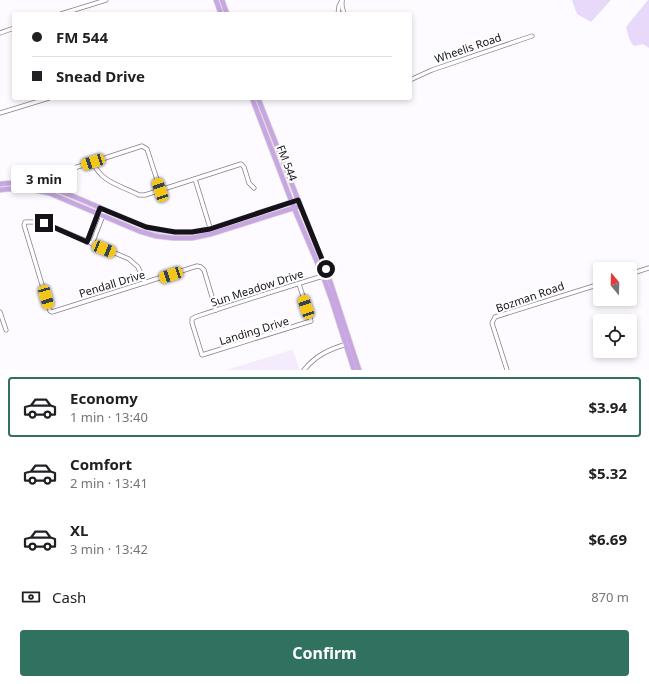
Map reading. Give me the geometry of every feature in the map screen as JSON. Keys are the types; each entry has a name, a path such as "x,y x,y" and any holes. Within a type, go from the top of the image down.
{"main road":[{"path":"216,0 220,12"},
{"path":"222,0 226,12"},
{"name":"FM 544","path":"253,100 294,208 325,276"},
{"name":"FM 544","path":"259,100 298,200 358,370"},
{"path":"0,184 25,183 42,185 59,190 146,227 175,232 211,231 300,206"},
{"path":"0,190 29,189 49,193 139,231 156,236 173,238 192,238 298,200"},
{"name":"FM 544","path":"348,344 354,370"}],"street":[{"path":"67,12 106,0"},
{"path":"338,12 342,0"},
{"path":"342,0 344,12"},
{"path":"0,33 12,29"},
{"name":"Wheelis Road","path":"412,79 432,70 532,36"},
{"path":"0,113 42,100"},
{"path":"59,190 66,171 142,146 147,149 160,190"},
{"path":"93,162 103,177 139,195 144,195 242,165 249,183 254,188"},
{"path":"195,179 211,231"},
{"path":"103,209 87,242 129,259 138,267 145,283"},
{"path":"92,244 100,214"},
{"name":"Pendall Drive","path":"87,242 44,223 25,222 24,225 50,311 52,312 197,266 204,270 216,310"},
{"path":"637,272 649,268"},
{"name":"Sun Meadow Drive","path":"202,355 192,319 325,276"},
{"name":"Landing Drive","path":"202,355 220,351 311,321 299,284"},
{"name":"Bozman Road","path":"507,370 492,323 495,317 593,286"},
{"path":"0,312 6,330"},
{"path":"304,370 321,354 331,349 348,344"}],"shaded area":[{"path":"572,0 611,0 591,22 577,14"},
{"path":"648,0 649,48 643,44 635,46 632,44 626,27"},
{"path":"292,349 300,370 226,370 291,350"}],"route":[{"path":"44,223 87,242 100,208 146,227 175,232 192,232 210,229 298,200 326,269"}]}
